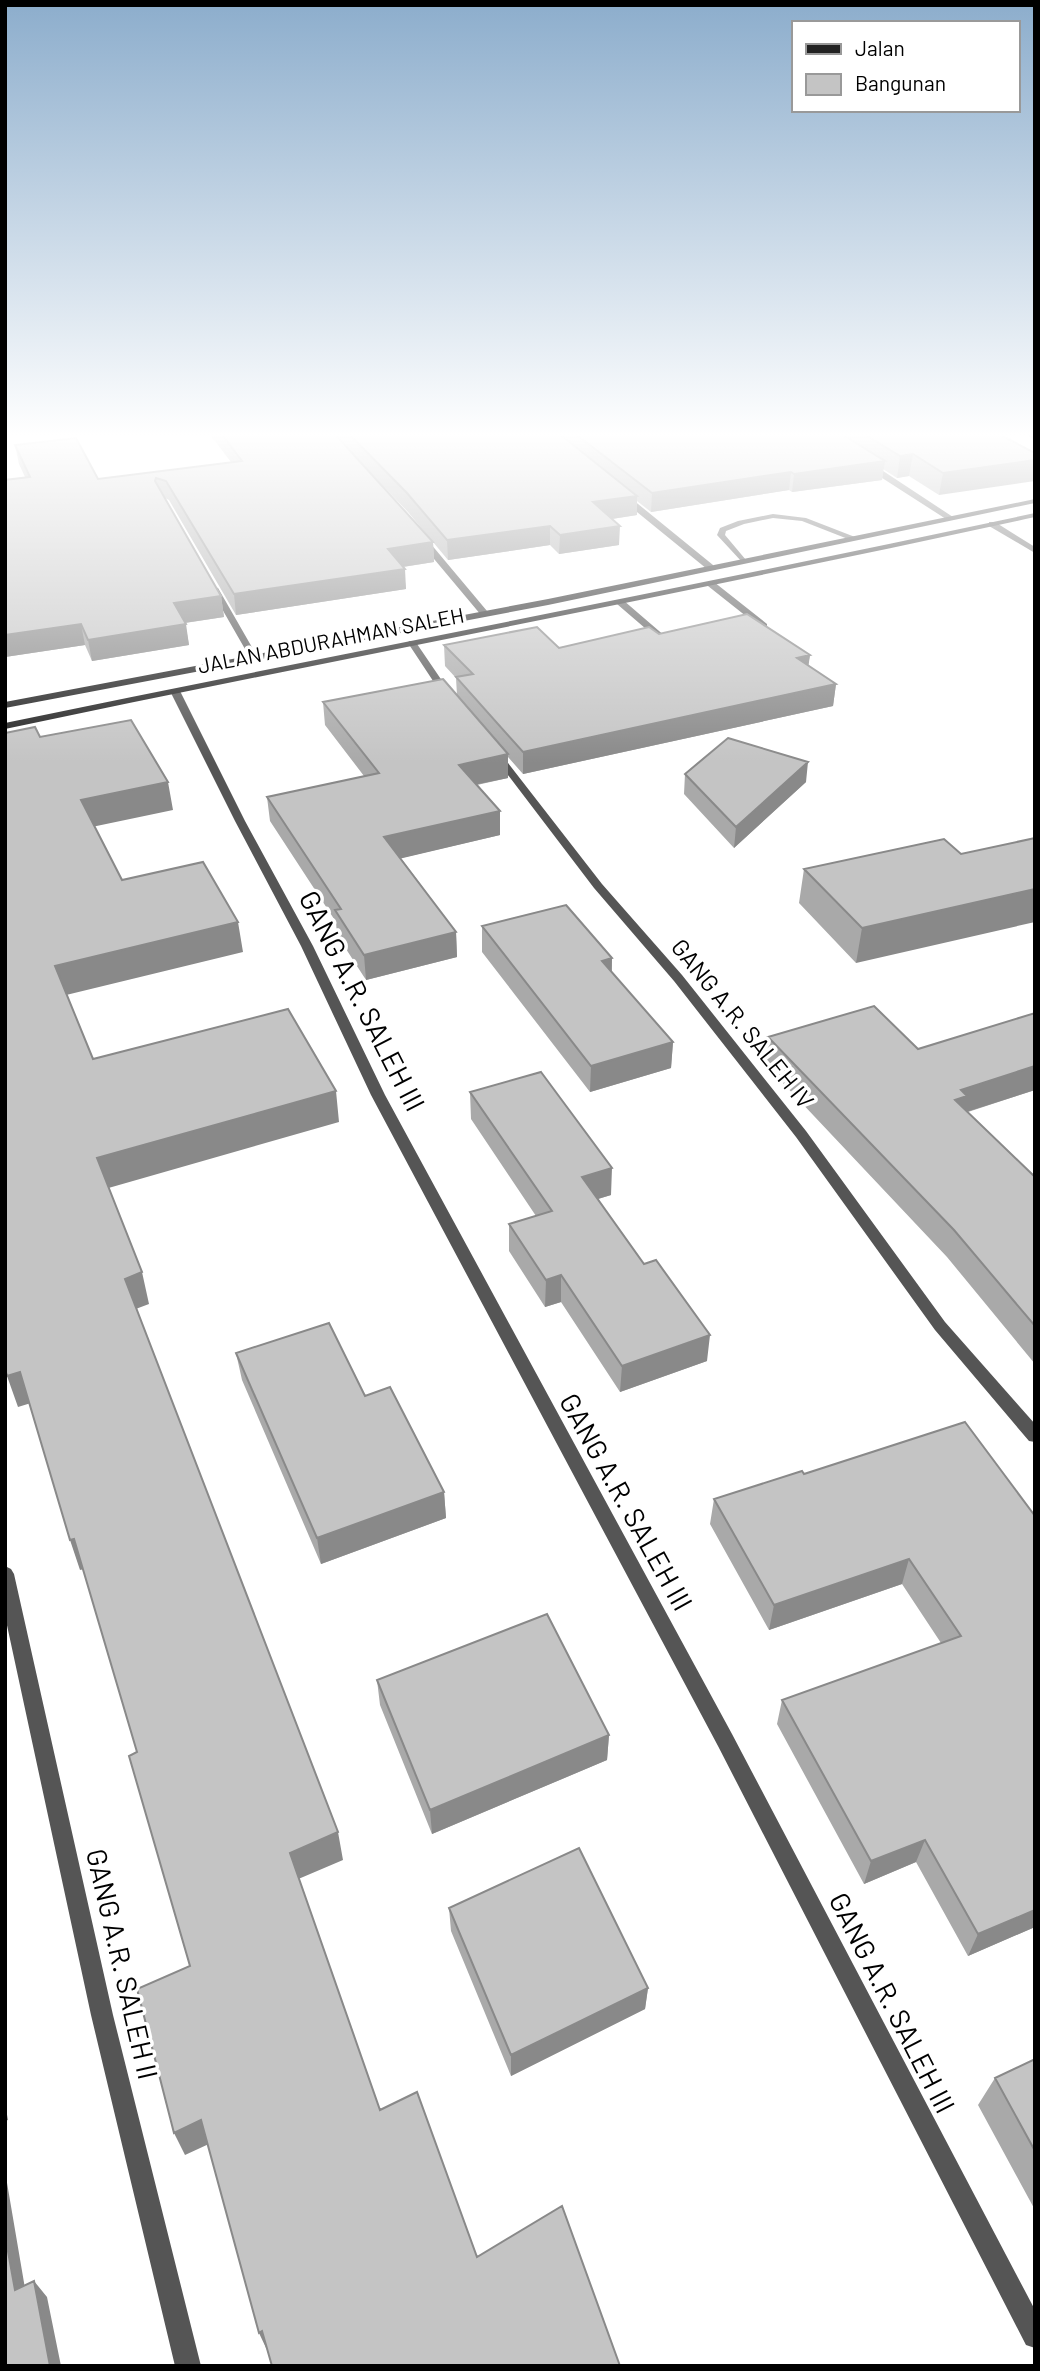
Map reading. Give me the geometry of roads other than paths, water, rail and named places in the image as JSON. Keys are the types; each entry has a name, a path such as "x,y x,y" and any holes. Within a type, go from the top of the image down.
{"street":[{"path":"425,543 484,613"},
{"path":"680,543 710,567"},
{"path":"727,543 742,560"},
{"name":"JALAN ABDURAHMAN SALEH","path":"5,705 548,602 824,543"},
{"name":"JALAN ABDURAHMAN SALEH","path":"5,726 905,543"},
{"path":"711,584 764,626"},
{"path":"212,585 253,656"},
{"path":"548,602 560,613"},
{"path":"620,602 663,639"},
{"path":"412,643 452,703"},
{"name":"GANG A.R. SALEH III","path":"175,691 307,946 385,1107 726,1740 1035,2336"},
{"name":"GANG A.R. SALEH IV","path":"486,742 598,886 678,978 801,1133 940,1325 1035,1436"},
{"name":"GANG A.R. SALEH II","path":"5,1574 102,2015 188,2366"}]}
